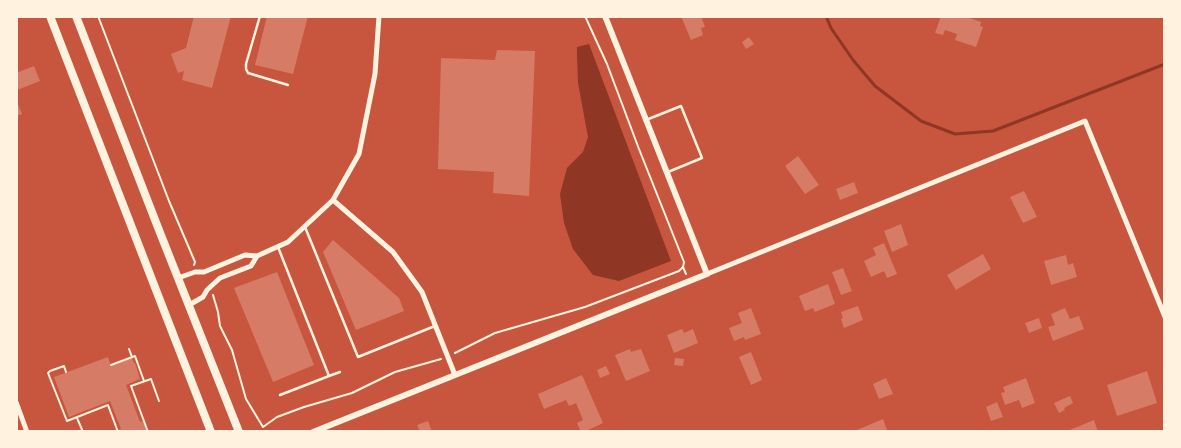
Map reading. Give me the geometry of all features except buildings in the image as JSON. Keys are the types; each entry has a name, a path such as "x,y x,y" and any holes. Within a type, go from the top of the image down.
{"main road":[{"path":"50,16 211,432"},
{"path":"76,16 239,432"}],"street":[{"path":"178,278 195,272 204,272 245,256 257,256 288,242 333,200 359,154 375,74 379,16"},
{"path":"605,16 707,274"},
{"path":"313,432 1085,121 1165,317"},
{"path":"333,200 393,252 422,292 455,375"},
{"path":"189,305 204,297 207,290 220,278 251,266 257,256"},
{"path":"16,402 27,432"}],"lane":[{"path":"260,16 246,69 248,73 288,84"},
{"path":"646,120 681,106 702,158 667,172"},
{"path":"305,227 358,357 436,326"},
{"path":"278,247 329,376"},
{"path":"280,395 340,372"}],"path":[{"path":"98,16 169,201 195,262 194,265"},
{"path":"462,350 484,337 602,301 679,271 683,267 684,262 607,64 585,16"},
{"path":"212,293 220,326 232,350 246,399 263,427"},
{"path":"129,349 132,357"},
{"path":"111,365 135,356 144,381"},
{"path":"260,432 263,427 277,417 352,393 395,372 436,360"},
{"path":"66,372 64,366 48,373 67,421 108,405 118,432"},
{"path":"148,432 131,386 151,379 159,401"},
{"path":"77,417 83,432"}],"shaded area":[{"path":"589,44 671,261 619,281 593,275 573,249 564,223 560,194 567,168 583,152 588,137 578,83 577,47"}],"waterway":[{"path":"826,16 831,28 853,60 875,86 921,121 955,134 993,131 1165,64"}]}
